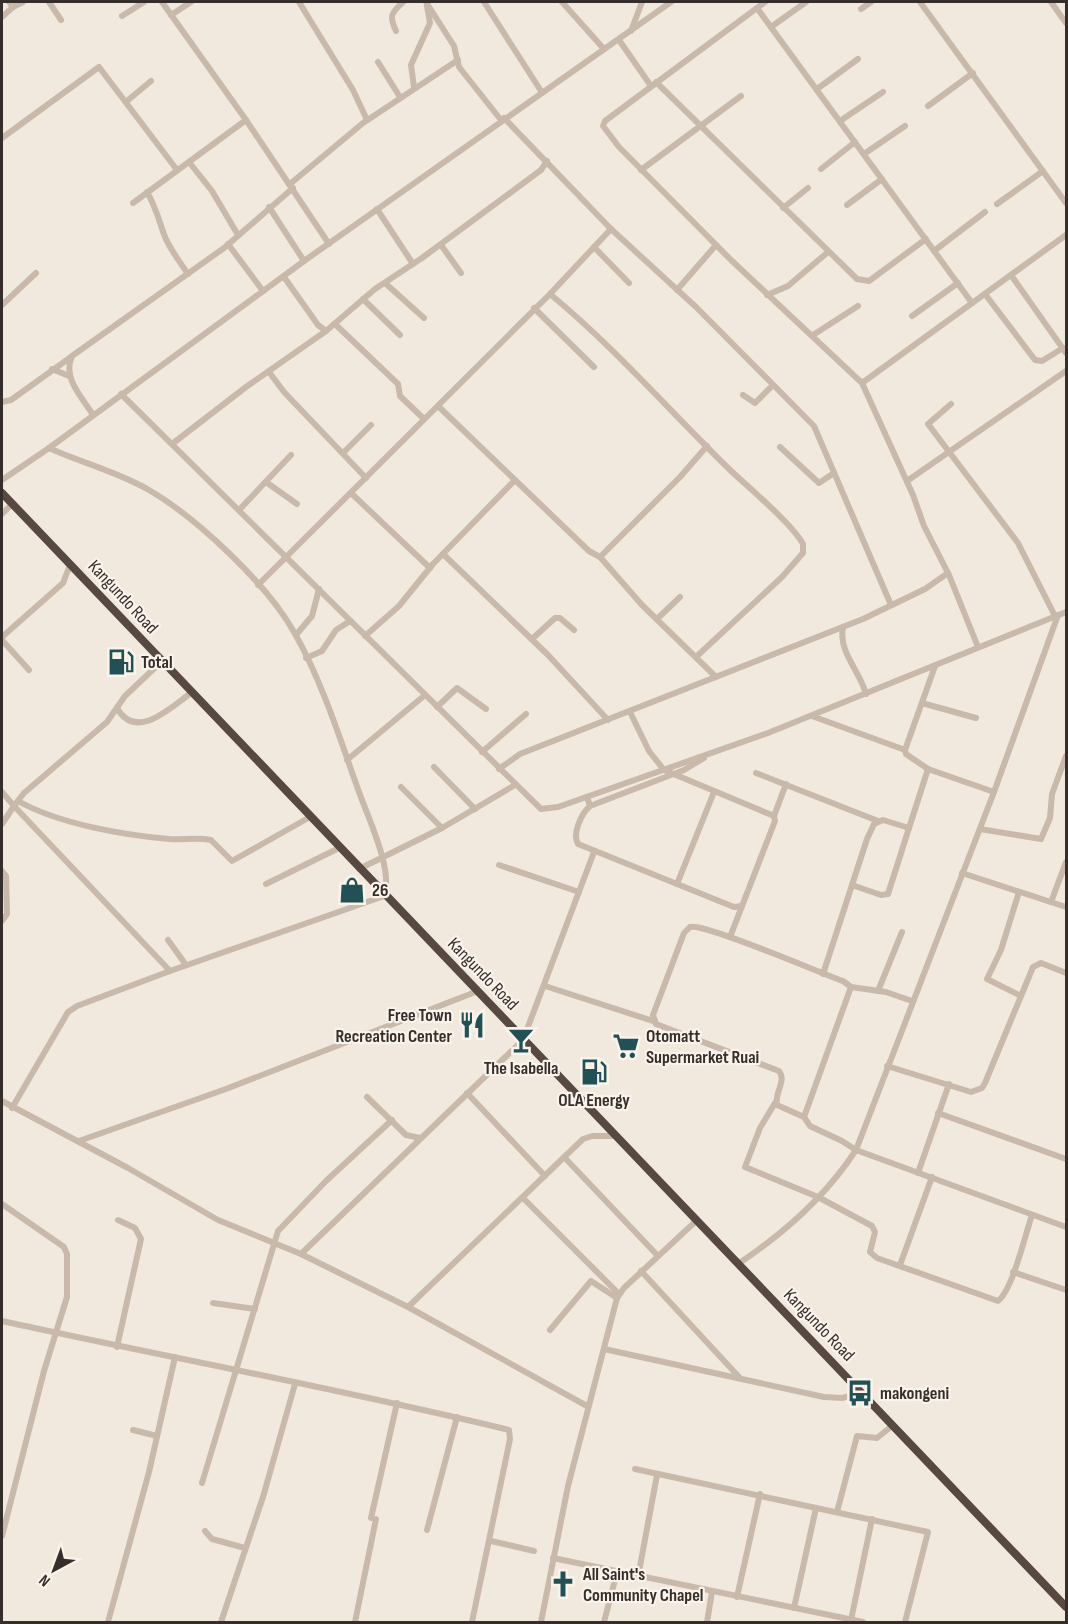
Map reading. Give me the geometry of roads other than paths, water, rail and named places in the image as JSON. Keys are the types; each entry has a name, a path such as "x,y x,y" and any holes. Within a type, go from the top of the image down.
{"highway":[{"name":"Kangundo Road","path":"2,493 384,896 478,991 1066,1607"}],"street":[{"path":"2,17 11,4 23,2"},
{"path":"49,2 61,20"},
{"path":"122,16 144,2"},
{"path":"162,2 246,120 329,244"},
{"path":"171,15 191,2"},
{"path":"299,2 353,90 367,120"},
{"path":"396,31 390,18 391,12 403,2"},
{"path":"427,2 454,46 459,67 502,119 547,161 611,229 677,290 814,426 891,605"},
{"path":"414,87 411,65 430,23 427,2"},
{"path":"484,2 541,92"},
{"path":"562,2 604,49"},
{"path":"630,31 642,2"},
{"path":"2,480 376,209 671,2"},
{"path":"765,2 604,121 603,126 641,170 716,246 862,383 907,481 924,526 948,573 978,647"},
{"path":"771,27 806,2"},
{"path":"861,9 872,2"},
{"path":"920,2 1066,203"},
{"path":"1051,2 1066,23"},
{"path":"757,8 972,303"},
{"path":"619,40 653,84 701,127 828,252 863,282 869,281 926,239"},
{"path":"817,89 858,59"},
{"path":"2,402 11,400 228,244 367,120 458,60"},
{"path":"378,62 400,97"},
{"path":"2,138 97,67 104,70 177,170"},
{"path":"928,106 973,74"},
{"path":"127,101 152,81"},
{"path":"840,121 883,92"},
{"path":"641,170 741,96"},
{"path":"133,203 246,120"},
{"path":"864,154 905,126"},
{"path":"821,169 855,142"},
{"path":"172,444 326,331 363,299 441,245 535,174 547,161"},
{"path":"189,162 216,197 238,234"},
{"path":"997,204 1043,171"},
{"path":"847,205 882,179"},
{"path":"783,208 808,188"},
{"path":"147,192 158,210 165,236 188,274"},
{"path":"269,207 304,261"},
{"path":"376,209 413,264"},
{"path":"934,251 985,212"},
{"path":"258,585 550,294 611,229"},
{"path":"862,383 1066,235"},
{"path":"228,244 263,291"},
{"path":"441,245 461,273"},
{"path":"677,290 716,246"},
{"path":"594,247 629,283"},
{"path":"767,295 788,286 828,252"},
{"path":"2,304 36,273"},
{"path":"985,294 1035,360 1042,362 1065,350 1011,275"},
{"path":"284,277 318,325 326,331"},
{"path":"385,283 424,318"},
{"path":"912,316 958,283"},
{"path":"550,294 575,314 801,540 803,553 783,577 696,657"},
{"path":"363,299 400,335"},
{"path":"813,335 858,306"},
{"path":"534,308 594,367"},
{"path":"335,324 398,384 400,396 424,419"},
{"path":"72,356 68,365 69,376 93,415"},
{"path":"52,369 69,376"},
{"path":"269,372 284,392 366,478"},
{"path":"907,481 1066,374"},
{"path":"743,395 755,403 773,385"},
{"path":"121,394 515,785 542,809 548,810 812,716 1062,614"},
{"path":"951,404 928,424 1018,543 1062,614"},
{"path":"438,406 589,551 600,557 657,619 716,677"},
{"path":"343,453 371,425"},
{"path":"600,557 680,477 707,446"},
{"path":"780,447 819,483 834,473"},
{"path":"12,1108 68,1012 77,1006 186,965 384,896 388,880 347,759 306,658 296,635 275,604 218,544 166,501 129,480 49,448"},
{"path":"239,510 291,455"},
{"path":"365,636 399,606 430,568 515,480"},
{"path":"266,482 297,504"},
{"path":"351,493 430,568"},
{"path":"2,514 12,504"},
{"path":"443,554 532,639 608,720"},
{"path":"29,670 2,639 63,583 70,565"},
{"path":"499,769 520,754 843,627 925,590 948,573"},
{"path":"296,635 312,616 319,589"},
{"path":"657,619 680,597"},
{"path":"738,1264 780,1233 818,1197 856,1150 1062,614"},
{"path":"532,639 555,618 560,618 574,630"},
{"path":"306,658 322,651 336,630 350,621"},
{"path":"843,627 842,641 861,678 866,694"},
{"path":"2,824 16,803 107,722 125,696 161,662"},
{"path":"905,750 935,666"},
{"path":"437,707 457,688 486,709"},
{"path":"117,708 133,721 150,722 191,693"},
{"path":"347,759 425,695"},
{"path":"922,704 976,718"},
{"path":"630,712 649,751 664,770 774,816"},
{"path":"483,752 526,714"},
{"path":"812,716 905,750 909,758 928,769 994,792"},
{"path":"710,754 695,765 590,806 584,812 575,839 578,844 594,852 734,907 742,906"},
{"path":"980,829 1041,839 1048,826 1052,794 1066,756"},
{"path":"434,767 475,809"},
{"path":"852,885 881,895 888,894 928,769"},
{"path":"756,773 878,821 909,828"},
{"path":"730,937 775,821 774,816 786,784"},
{"path":"359,869 442,828 515,785"},
{"path":"400,788 442,828"},
{"path":"2,792 16,803 170,971"},
{"path":"677,884 714,792"},
{"path":"587,796 590,806"},
{"path":"16,803 94,827 160,838 211,840 232,861 310,817"},
{"path":"822,974 867,839 878,821"},
{"path":"266,884 339,848"},
{"path":"301,1254 523,1040 545,987 594,852"},
{"path":"1051,902 1066,862"},
{"path":"499,865 579,892"},
{"path":"2,872 6,876 7,914 2,921"},
{"path":"962,873 1066,907"},
{"path":"1019,892 1000,950 987,979 1021,996"},
{"path":"734,907 739,915"},
{"path":"653,1021 653,1015 687,930 700,927 851,987 878,991 912,1001"},
{"path":"878,991 902,932"},
{"path":"168,940 186,965"},
{"path":"887,1066 971,1092 982,1088 1037,964 1066,973"},
{"path":"545,987 653,1021 662,1028 779,1071 782,1079 775,1102 760,1128 745,1167 818,1197 872,1226 875,1232 870,1252 877,1258 900,1264 994,1301 1003,1296 1032,1215"},
{"path":"804,1117 851,987"},
{"path":"80,1141 226,1089 478,991"},
{"path":"918,1173 949,1084"},
{"path":"467,1093 546,1176"},
{"path":"367,1097 406,1135 420,1138"},
{"path":"2,1101 80,1141 203,1212 301,1254 408,1307 587,1406"},
{"path":"775,1102 804,1117 810,1126 856,1150 1066,1227"},
{"path":"938,1113 1066,1160"},
{"path":"202,1483 278,1231 392,1120"},
{"path":"408,1307 588,1137 615,1136"},
{"path":"565,1158 658,1256"},
{"path":"900,1264 932,1177"},
{"path":"523,1198 618,1296"},
{"path":"2,1204 62,1244 66,1250 67,1297 44,1371 2,1536"},
{"path":"117,1347 141,1239 135,1228 118,1220"},
{"path":"541,1623 587,1406 618,1296 641,1271 696,1221"},
{"path":"641,1271 740,1377"},
{"path":"1013,1272 1066,1290"},
{"path":"550,1330 590,1282 594,1281 618,1296"},
{"path":"213,1303 255,1309"},
{"path":"2,1321 117,1347 237,1368 295,1384 397,1403 509,1430 510,1439 491,1541 472,1623"},
{"path":"604,1348 824,1397 842,1398 861,1393"},
{"path":"108,1623 157,1436 175,1357"},
{"path":"221,1623 295,1384"},
{"path":"355,1623 397,1403"},
{"path":"427,1530 457,1417"},
{"path":"837,1512 857,1436 877,1438 892,1426"},
{"path":"132,1430 157,1436"},
{"path":"634,1469 760,1494 928,1532 905,1623"},
{"path":"638,1577 657,1475"},
{"path":"737,1597 760,1494"},
{"path":"794,1608 816,1508"},
{"path":"851,1620 872,1519"},
{"path":"205,1531 212,1539 245,1548"},
{"path":"491,1541 534,1551"},
{"path":"553,1558 794,1608 830,1619 863,1623"},
{"path":"604,1623 617,1572"},
{"path":"707,1623 712,1592"}],"place":[{"name":"Total","path":"121,662"},
{"name":"26","path":"352,890"},
{"name":"Free Town Recreation Center","path":"472,1025"},
{"name":"The Isabella","path":"521,1040"},
{"name":"Otomatt Supermarket Ruai","path":"626,1046"},
{"name":"OLA Energy","path":"594,1072"},
{"name":"makongeni","path":"860,1393"},
{"name":"All Saint's Community Chapel","path":"563,1584"}]}
